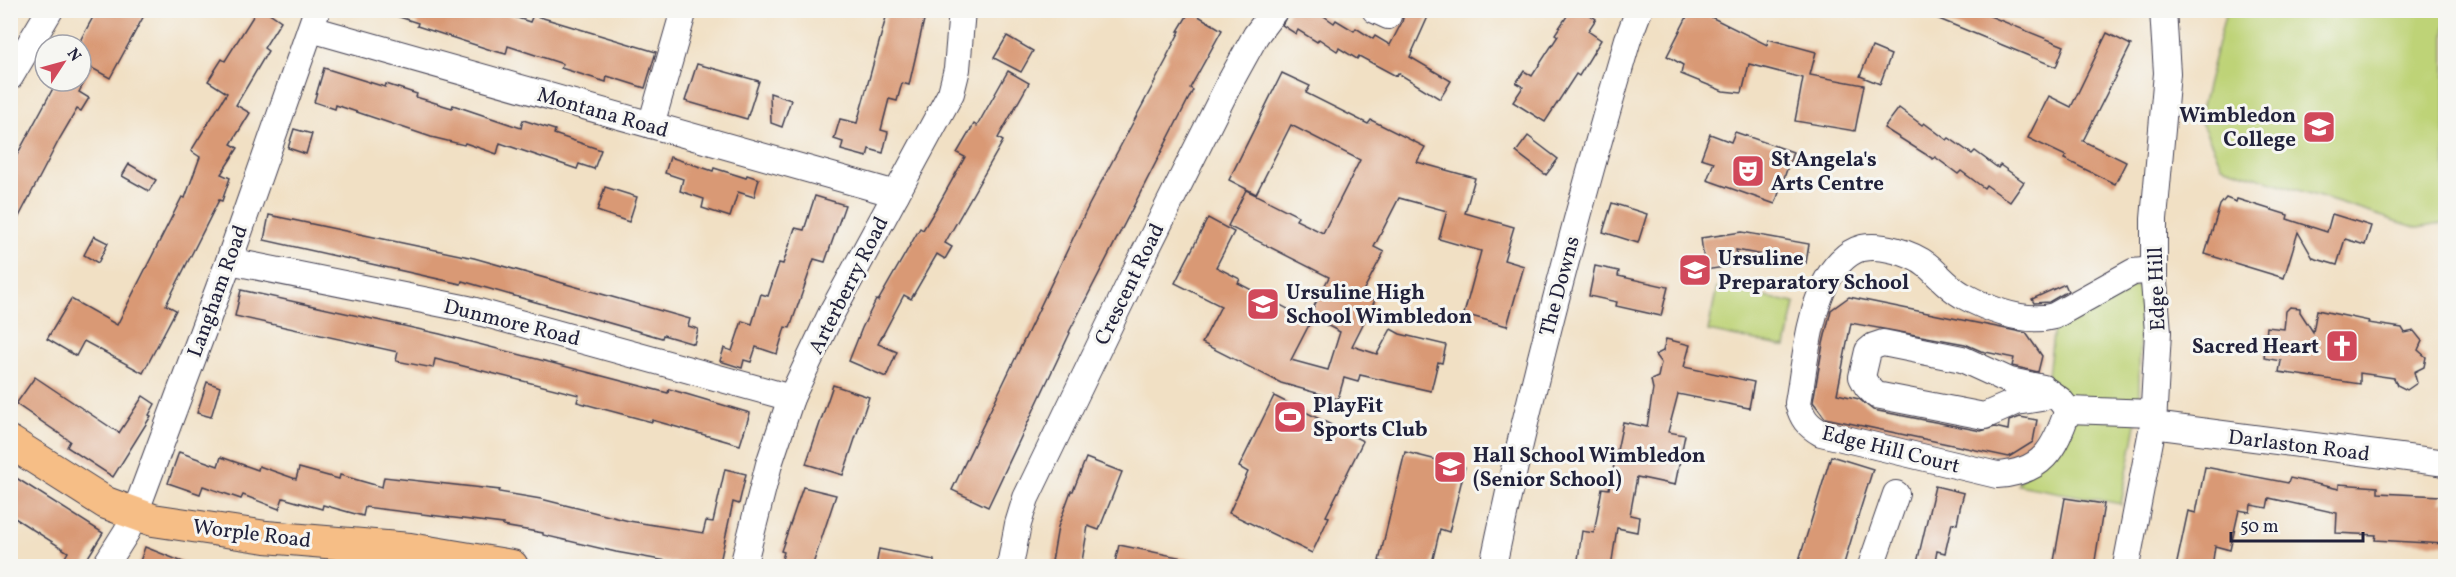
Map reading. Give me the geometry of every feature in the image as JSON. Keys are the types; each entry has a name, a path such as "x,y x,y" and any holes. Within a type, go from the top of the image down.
{"main road":[{"name":"Worple Road","path":"10,442 106,503 134,514 213,530 266,537 410,549 513,567"}],"street":[{"path":"10,77 50,10"},
{"path":"651,125 684,10"},
{"name":"Arterberry Road","path":"743,567 769,464 791,398 832,312 951,93 957,69 962,10"},
{"name":"The Downs","path":"1493,567 1564,264 1625,48 1639,10"},
{"name":"Edge Hill","path":"2126,567 2153,419 2157,332 2154,219 2167,73 2163,10"},
{"name":"Crescent Road","path":"1010,567 1018,524 1026,498 1223,94 1256,35 1275,11"},
{"name":"Montana Road","path":"314,20 651,125 896,194"},
{"name":"Langham Road","path":"105,567 127,531 134,514 229,261 314,20"},
{"name":"Edge Hill Court","path":"2059,402 2057,440 2045,457 2030,468 2011,474 1997,475 1821,434 1808,426 1801,415 1798,403 1814,316 1826,282 1847,255 1863,248 1885,249 1911,256 1927,265 1960,294 1983,305 2040,320 2054,316 2133,272 2154,270"},
{"name":"Dunmore Road","path":"229,261 468,309 791,398"},
{"path":"2059,402 2043,388 1996,376 1962,359 1883,343 1874,345 1868,351 1862,377 1876,395 1984,416 2016,402 2041,398 2059,402 2153,419"},
{"name":"Darlaston Road","path":"2153,419 2445,463"},
{"path":"1871,567 1896,494"}],"green space":[{"name":"Wimbledon College","path":"2226,11 2445,11 2445,223 2418,228 2222,166 2199,118"},
{"path":"2127,286 2140,287 2139,400 2073,403 2047,382 2054,328"},
{"path":"1717,287 1795,303 1786,347 1708,331"},
{"path":"2071,418 2137,420 2121,504 2018,485"}],"building":[{"path":"97,10 147,10 110,78 93,69 93,33 84,33"},
{"path":"257,10 265,10 281,21 264,48 268,51 236,105 250,113 231,144 238,148 221,174 230,178 222,201 219,200 166,305 176,310 143,373 84,341 76,356 47,339 71,299 117,325 182,197 185,198 200,157 191,151 227,93 208,81 222,59 225,61"},
{"path":"390,10 493,10 530,22 533,15 656,52 645,88 607,76 606,82 561,68 563,64 508,46 506,54 417,26 418,23 390,14"},
{"path":"888,10 911,10 909,16 924,20 909,85 902,83 897,101 889,99 881,130 888,132 883,153 869,149 867,157 841,150 843,142 834,139 840,119 857,123"},
{"path":"1290,10 1315,10 1334,23 1336,20 1354,31 1356,28 1373,39 1375,36 1390,45 1402,22 1405,10 1431,10 1410,57 1451,81 1440,99 1398,73 1396,76 1359,56 1357,59 1339,48 1337,51 1319,39 1317,42 1298,30 1296,34 1282,25"},
{"path":"1571,10 1583,10 1596,19 1588,31 1601,40 1579,76 1576,74 1545,122 1513,102 1523,87 1516,83 1524,71 1532,76 1558,36 1555,34"},
{"path":"1917,10 1975,10 2064,46 2056,67"},
{"path":"1190,11 1222,30 1190,88 1193,90 1069,332 988,507 952,490 1089,205"},
{"path":"1690,11 1700,17 1703,13 1767,45 1768,39 1816,52 1810,75 1864,85 1855,131 1795,121 1803,78 1749,64 1742,93 1723,91 1681,74 1683,65 1667,56"},
{"path":"2107,33 2131,45 2083,141 2126,162 2115,184 2064,159 2066,156 2028,138 2049,96 2071,107"},
{"path":"1007,36 1033,51 1021,72 994,58"},
{"path":"1872,47 1891,55 1880,84 1860,76"},
{"path":"697,64 759,81 747,119 685,101"},
{"path":"324,68 385,87 386,84 417,94 416,97 452,108 453,105 521,128 523,120 555,130 554,134 601,150 594,169 579,164 577,169 500,143 497,154 465,143 464,145 431,137 336,105 335,109 314,102"},
{"path":"1008,71 1029,83 998,138 1003,141 945,243 952,247 945,259 937,254 911,299 904,295 878,344 897,352 886,377 849,361 876,300 878,301 920,228 923,230 938,205 965,157 957,153 974,124 977,126"},
{"path":"1282,73 1310,86 1306,93 1368,124 1371,120 1425,147 1417,162 1475,178 1465,213 1514,227 1504,260 1524,266 1507,326 1464,314 1481,251 1439,239 1447,211 1399,198 1374,247 1384,252 1362,293 1375,300 1352,346 1377,354 1391,329 1400,334 1446,345 1442,363 1438,362 1431,391 1360,375 1358,382 1344,378 1338,399 1281,383 1202,343 1221,306 1175,283 1208,218 1234,232 1216,267 1240,279 1238,283 1311,321 1291,360 1328,370 1340,332 1309,316 1329,277 1228,226 1246,190 1298,216 1296,220 1323,233 1360,160 1291,125 1256,194 1229,180"},
{"path":"51,93 81,93 89,98 81,111 77,109 60,138 10,234 10,168"},
{"path":"770,93 791,100 782,127 771,123"},
{"path":"1899,108 1947,140 1949,138 1972,154 1975,151 1998,168 2000,165 2024,182 2010,202 1986,185 1984,188 1961,171 1958,174 1935,157 1933,159 1884,128"},
{"path":"294,129 312,134 306,154 288,148"},
{"name":"St Angela's Arts Centre","path":"1735,132 1793,152 1775,204 1707,180 1714,162 1701,158 1710,134 1731,142"},
{"path":"1528,136 1558,159 1546,175 1516,152"},
{"path":"670,157 713,171 714,168 746,178 747,175 759,179 754,197 738,192 730,217 702,208 704,199 680,191 683,179 665,173"},
{"path":"129,164 156,180 149,191 122,176"},
{"path":"605,187 637,197 629,222 597,211"},
{"path":"815,196 845,205 825,262 814,259 790,328 785,327 777,354 756,347 751,362 744,360 742,368 720,361 724,348 732,351 742,321 752,324 761,294 768,296 779,263 783,264 795,228 804,230"},
{"path":"2226,198 2236,202 2237,199 2288,215 2287,219 2327,232 2332,214 2371,226 2365,245 2345,239 2337,265 2313,258 2298,232 2284,278 2205,254 2220,205"},
{"path":"1612,203 1647,214 1638,243 1603,232"},
{"path":"269,215 474,258 690,319 688,326 698,329 694,344 663,335 662,338 462,281 461,284 264,240"},
{"path":"1742,232 1809,244 1806,263 1736,250 1738,265 1705,270 1701,238"},
{"path":"94,236 108,243 98,263 84,255"},
{"path":"1595,266 1619,271 1618,276 1668,287 1661,316 1616,306 1617,302 1589,296"},
{"path":"2065,284 2068,291 2049,302 2034,303 2032,299"},
{"path":"241,290 440,334 668,393 669,389 750,413 740,445 577,402 579,395 435,359 433,368 396,361 398,352 235,316"},
{"path":"1849,297 2026,333 2042,356 2038,372 2012,366 2014,358 1981,351 1965,344 1851,323 1837,394 1859,399 1873,410 1981,431 1995,427 2008,430 2009,421 2020,417 2037,420 2033,442 2009,457 1825,418 1813,402 1823,344 1831,310"},
{"name":"Sacred Heart","path":"2290,307 2300,308 2300,312 2313,332 2317,310 2369,321 2368,323 2402,328 2405,333 2414,331 2422,341 2418,350 2426,357 2424,367 2414,372 2417,383 2407,390 2397,385 2394,378 2360,373 2360,384 2279,372 2281,361 2264,358 2267,327 2284,329 2286,311"},
{"path":"1666,339 1690,345 1684,367 1754,382 1749,408 1678,394 1668,432 1685,435 1675,485 1637,477 1630,515 1639,517 1637,532 1617,528 1611,567 1577,567 1582,531 1594,533 1602,488 1609,489 1623,422 1647,427 1653,389 1651,380 1658,377 1661,363 1655,355 1663,351"},
{"path":"35,377 119,433 143,396 155,404 149,415 151,416 113,477 67,447 70,441 16,404"},
{"path":"207,382 220,387 211,417 197,413"},
{"path":"833,385 869,397 843,475 806,464"},
{"path":"1274,396 1363,441 1326,516 1329,517 1312,553 1229,513 1248,472 1239,467"},
{"path":"179,452 218,466 221,457 258,470 259,466 296,479 299,468 339,479 340,475 382,487 384,477 500,490 499,492 541,499 629,521 703,533 706,521 713,522 725,469 746,474 739,504 733,502 719,567 700,567 616,552 543,535 543,533 503,526 503,524 365,507 363,516 323,505 322,509 283,498 279,509 243,495 241,499 203,486 200,494 168,483"},
{"path":"1405,452 1465,467 1449,532 1440,529 1431,567 1386,567 1387,563 1379,561"},
{"path":"1831,456 1873,469 1843,567 1797,567"},
{"path":"1086,458 1122,472 1099,530 1088,526 1081,567 1051,567 1058,527"},
{"path":"2205,467 2288,483 2290,478 2339,489 2339,484 2378,487 2378,493 2441,496 2440,502 2445,502 2445,544 2375,540 2376,535 2336,533 2337,513 2269,498 2267,508 2251,505 2250,512 2239,510 2230,550 2215,546 2212,567 2176,567 2188,511 2196,513"},
{"path":"10,474 103,533 82,567 75,567 64,559 68,552 10,515"},
{"path":"1935,486 1964,493 1957,524 1952,523 1945,553 1937,551 1934,567 1916,567"},
{"path":"803,487 836,495 812,567 780,567 784,552 781,551"},
{"path":"2065,498 2104,504 2094,567 2053,567"},
{"path":"1119,545 1193,560 1193,567 1114,567"},
{"path":"145,547 193,566 193,567 138,567"},
{"path":"879,549 934,560 934,567 876,567"}],"place":[{"name":"Wimbledon College","path":"2319,127"},
{"name":"St Angela's Arts Centre","path":"1748,171"},
{"name":"Ursuline Preparatory School","path":"1695,270"},
{"name":"Ursuline High School Wimbledon","path":"1263,304"},
{"name":"Sacred Heart","path":"2342,346"},
{"name":"PlayFit Sports Club","path":"1290,417"},
{"name":"Hall School Wimbledon (Senior School)","path":"1450,467"}]}
